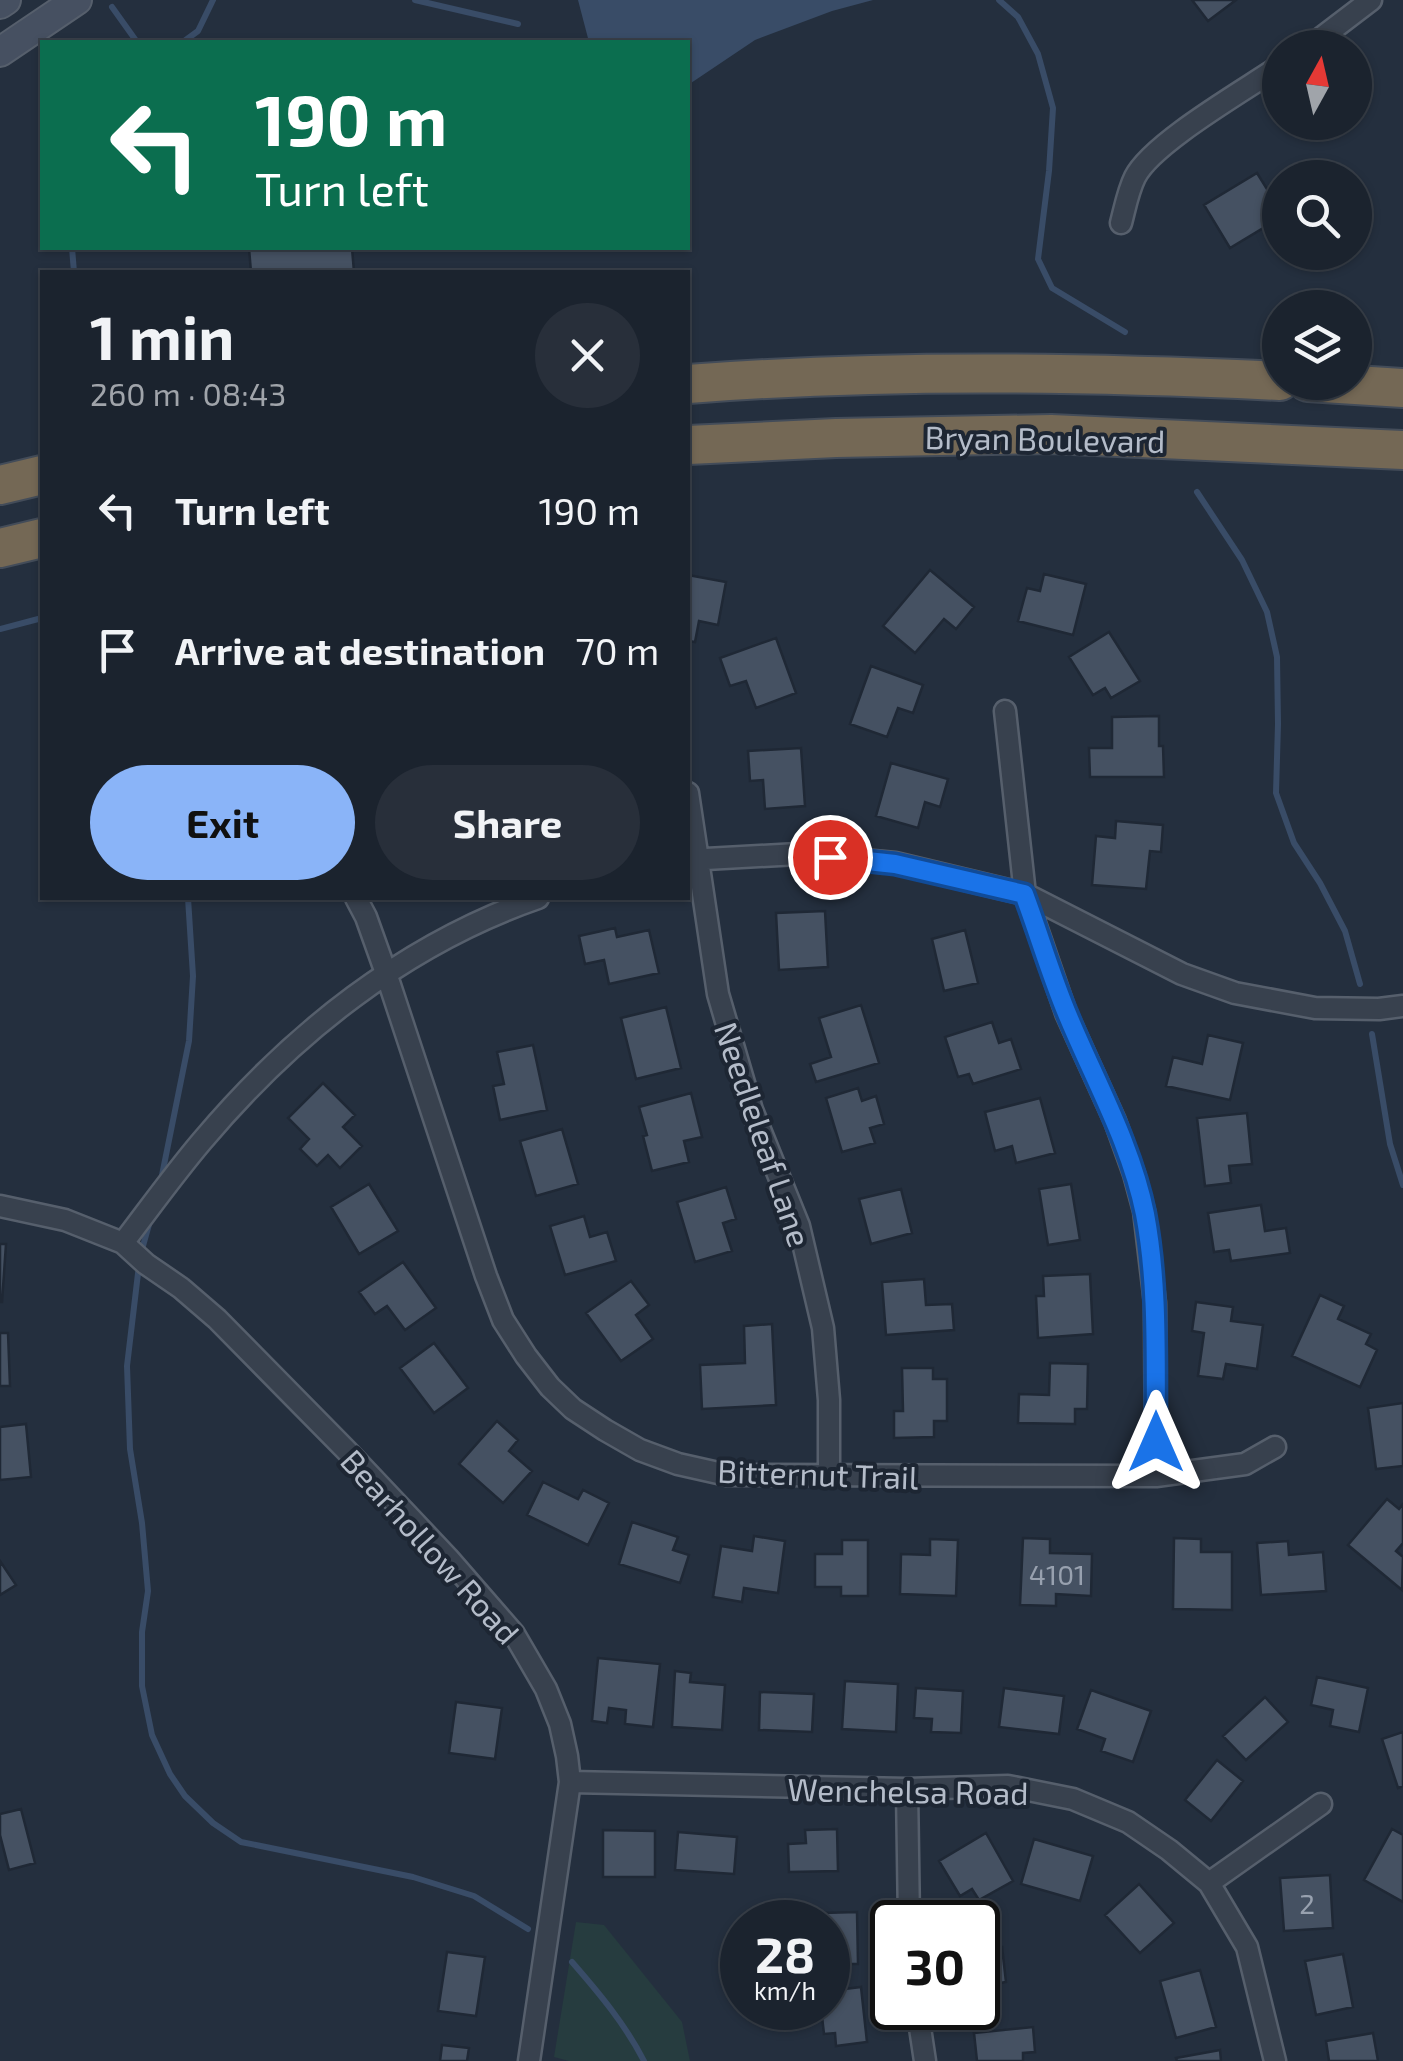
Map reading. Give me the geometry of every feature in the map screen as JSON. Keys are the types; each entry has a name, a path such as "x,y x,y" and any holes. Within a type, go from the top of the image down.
{"highway":[{"name":"Bryan Boulevard","path":"690,384 1018,372 1262,380"},
{"path":"1372,386 1403,388"},
{"name":"Bryan Boulevard","path":"690,445 1051,434 1403,450"},
{"path":"0,485 40,475"},
{"path":"0,548 40,538"}],"main road":[{"path":"0,52 77,0"}],"street":[{"path":"1331,30 1370,0"},
{"path":"1121,223 1136,176 1150,158 1262,78"},
{"path":"1005,711 1024,894 1066,1013 1115,1121 1144,1211 1155,1303 1156,1476"},
{"name":"Needleleaf Lane","path":"690,820 693,860 718,994 752,1110 799,1226 824,1328 829,1476"},
{"path":"693,860 798,854 895,864 1024,894 1182,974 1235,993 1315,1008 1403,1006"},
{"name":"Bitternut Trail","path":"357,900 386,974 503,1320 550,1387 573,1409 605,1430 640,1450 726,1475 1156,1476 1244,1464 1275,1448"},
{"path":"123,1243 202,1140 284,1054 322,1021 386,974 460,930 533,900"},
{"name":"Bearhollow Road","path":"0,1206 65,1220 123,1243 181,1288 347,1451 514,1634 546,1690 560,1724 570,1782 529,2061"},
{"name":"Wenchelsa Road","path":"570,1782 907,1789 1008,1786 1073,1799 1128,1822 1209,1883 1247,1947 1275,2061"},
{"path":"907,1789 910,1900"},
{"path":"1209,1883 1321,1804"},
{"path":"920,2030 925,2061"}],"green space":[{"path":"576,1922 604,1925 682,2022 690,2061 569,2061 554,2057"}],"water":[{"path":"578,0 873,0 755,40 690,84 690,40 588,40"}],"building":[{"path":"1192,0 1236,0 1208,21"},
{"path":"1257,173 1262,181 1262,229 1230,248 1204,205"},
{"path":"249,250 352,250 354,270 251,270"},
{"path":"930,570 974,607 956,629 944,619 915,653 883,626"},
{"path":"1044,574 1086,584 1073,635 1018,621 1027,588 1040,591"},
{"path":"690,575 726,582 718,625 699,621 695,642 690,641"},
{"path":"1109,632 1140,681 1111,698 1105,688 1093,695 1069,657"},
{"path":"776,638 796,693 756,708 746,681 730,686 720,658"},
{"path":"871,666 923,685 913,713 898,708 887,737 850,724"},
{"path":"1159,716 1164,777 1090,777 1089,748 1112,748 1112,717"},
{"path":"801,748 805,806 765,809 763,780 750,781 748,751"},
{"path":"891,763 948,779 940,807 925,802 918,828 876,816"},
{"path":"1116,821 1163,825 1161,852 1150,851 1146,889 1092,885 1096,836 1115,838"},
{"path":"825,911 828,967 779,970 776,913"},
{"path":"615,928 617,937 649,930 659,973 609,984 604,960 585,964 579,936"},
{"path":"965,930 978,983 944,991 932,939"},
{"path":"861,1005 879,1063 816,1082 810,1064 831,1057 819,1018"},
{"path":"666,1007 681,1068 636,1079 621,1018"},
{"path":"992,1022 999,1043 1011,1039 1021,1069 973,1084 969,1074 958,1077 945,1037"},
{"path":"1208,1035 1243,1043 1230,1100 1166,1086 1173,1057 1202,1064"},
{"path":"533,1045 547,1110 500,1120 493,1086 504,1084 497,1052"},
{"path":"323,1083 355,1115 343,1127 362,1146 340,1168 328,1155 317,1166 300,1149 309,1139 288,1118"},
{"path":"858,1088 862,1101 876,1096 884,1124 870,1128 875,1143 842,1152 826,1098"},
{"path":"691,1093 702,1137 684,1141 689,1162 652,1171 639,1107"},
{"path":"1040,1098 1055,1153 1016,1163 1012,1146 995,1151 985,1112"},
{"path":"1247,1113 1252,1164 1229,1166 1231,1183 1205,1186 1197,1118"},
{"path":"562,1129 578,1184 536,1196 520,1141"},
{"path":"369,1184 398,1231 359,1254 331,1207"},
{"path":"1071,1184 1080,1240 1048,1245 1039,1189"},
{"path":"726,1187 736,1219 723,1223 732,1251 695,1262 677,1202"},
{"path":"901,1189 912,1233 871,1244 859,1199"},
{"path":"1261,1205 1265,1231 1286,1228 1290,1253 1231,1261 1229,1250 1214,1252 1208,1213"},
{"path":"584,1216 590,1237 607,1232 616,1261 565,1275 550,1226"},
{"path":"0,1244 6,1244 2,1302 0,1302"},
{"path":"403,1262 436,1308 405,1330 387,1306 375,1314 359,1292"},
{"path":"1090,1274 1093,1334 1038,1338 1036,1296 1044,1296 1043,1276"},
{"path":"924,1279 926,1305 952,1304 954,1330 886,1335 882,1282"},
{"path":"631,1281 649,1305 636,1315 653,1339 621,1361 586,1313"},
{"path":"1320,1295 1344,1306 1338,1319 1371,1334 1366,1344 1377,1350 1360,1387 1292,1356"},
{"path":"1196,1302 1233,1307 1231,1321 1263,1325 1257,1369 1226,1364 1223,1379 1198,1376 1204,1333 1192,1331"},
{"path":"772,1324 776,1405 702,1409 700,1365 745,1363 744,1326"},
{"path":"0,1333 8,1333 10,1386 0,1386"},
{"path":"434,1343 468,1388 434,1413 400,1368"},
{"path":"1050,1363 1088,1364 1087,1409 1075,1409 1075,1424 1018,1423 1019,1394 1049,1395"},
{"path":"902,1368 933,1368 933,1379 947,1379 947,1421 934,1421 934,1437 894,1438 894,1411 903,1411"},
{"path":"1403,1403 1403,1466 1376,1469 1368,1408"},
{"path":"497,1421 518,1440 509,1451 532,1471 503,1503 459,1464"},
{"path":"26,1424 31,1477 0,1480 0,1427"},
{"path":"543,1482 578,1499 583,1490 609,1503 588,1545 527,1515"},
{"path":"1387,1499 1399,1509 1403,1504 1403,1543 1396,1551 1403,1557 1402,1590 1348,1545"},
{"path":"632,1522 678,1537 673,1550 689,1555 680,1583 619,1564"},
{"path":"754,1536 785,1541 778,1593 744,1588 742,1602 713,1597 721,1546 752,1551"},
{"path":"1023,1538 1050,1539 1050,1553 1092,1554 1091,1596 1056,1594 1056,1606 1020,1605"},
{"path":"1174,1538 1201,1539 1201,1552 1232,1552 1232,1610 1173,1609"},
{"path":"930,1539 958,1540 956,1596 900,1594 901,1554 930,1555"},
{"path":"842,1540 868,1540 868,1596 841,1596 841,1587 815,1587 815,1554 842,1554"},
{"path":"1288,1541 1289,1555 1323,1552 1326,1591 1261,1595 1257,1543"},
{"path":"0,1561 16,1585 0,1595"},
{"path":"598,1658 660,1664 653,1727 625,1724 626,1710 609,1708 607,1723 592,1721"},
{"path":"675,1671 691,1673 690,1682 725,1685 722,1730 672,1727"},
{"path":"1317,1677 1368,1688 1359,1732 1330,1726 1333,1710 1311,1705"},
{"path":"845,1681 898,1684 896,1732 842,1729"},
{"path":"916,1688 963,1691 961,1733 931,1732 932,1719 914,1718"},
{"path":"1004,1688 1064,1696 1059,1734 999,1727"},
{"path":"1091,1690 1151,1711 1133,1762 1101,1751 1105,1739 1077,1729"},
{"path":"760,1692 814,1694 812,1732 759,1730"},
{"path":"1265,1697 1288,1722 1246,1760 1223,1736"},
{"path":"456,1702 502,1708 495,1759 449,1753"},
{"path":"1403,1732 1403,1786 1398,1788 1382,1739"},
{"path":"1217,1760 1243,1781 1211,1821 1185,1800"},
{"path":"21,1809 35,1863 9,1870 0,1835 0,1814"},
{"path":"837,1829 838,1871 789,1872 788,1844 806,1843 805,1830"},
{"path":"1392,1829 1403,1835 1403,1902 1364,1880"},
{"path":"603,1830 655,1831 655,1877 603,1877"},
{"path":"678,1832 737,1837 734,1874 675,1870"},
{"path":"986,1833 1013,1881 979,1900 972,1889 960,1896 939,1861"},
{"path":"1034,1839 1093,1856 1080,1901 1021,1884"},
{"path":"1330,1875 1333,1928 1284,1931 1280,1878"},
{"path":"1139,1884 1174,1923 1140,1953 1105,1915"},
{"path":"850,1912 857,1912 858,1964 850,1964"},
{"path":"1000,1947 1006,1982 1000,1983"},
{"path":"447,1952 485,1957 476,2016 438,2011"},
{"path":"1343,1954 1353,2007 1316,2015 1305,1961"},
{"path":"1200,1970 1216,2027 1176,2038 1160,1981"},
{"path":"861,1987 867,2042 836,2046 835,2033 824,2034 824,2030 850,2030 850,1988"},
{"path":"1033,2027 1035,2052 1023,2053 1023,2061 977,2061 974,2033"},
{"path":"1373,2033 1378,2061 1329,2061 1326,2041"},
{"path":"442,2045 469,2048 467,2061 440,2061"},
{"path":"1220,2050 1221,2061 1176,2058"}],"waterway":[{"path":"186,40 198,31 213,0"},
{"path":"415,0 518,24"},
{"path":"999,0 1018,17 1038,54 1053,108 1038,259 1052,288 1125,332"},
{"path":"112,7 136,40"},
{"path":"72,250 74,270"},
{"path":"1197,492 1242,560 1267,612 1277,657 1276,793 1294,843 1345,931 1360,984"},
{"path":"0,629 40,619"},
{"path":"161,1180 189,1041 193,976 188,900"},
{"path":"1372,1034 1390,1144 1403,1185"},
{"path":"141,1253 150,1221"},
{"path":"139,1265 127,1366 130,1449 148,1591 142,1632 142,1686 152,1735 170,1774 185,1796 213,1823 241,1842 413,1877 474,1896 528,1929"},
{"path":"572,1962 602,1997 644,2061"}],"route":[{"path":"830,857 895,864 1024,894 1066,1013 1115,1121 1144,1211 1155,1303 1156,1442"}]}
